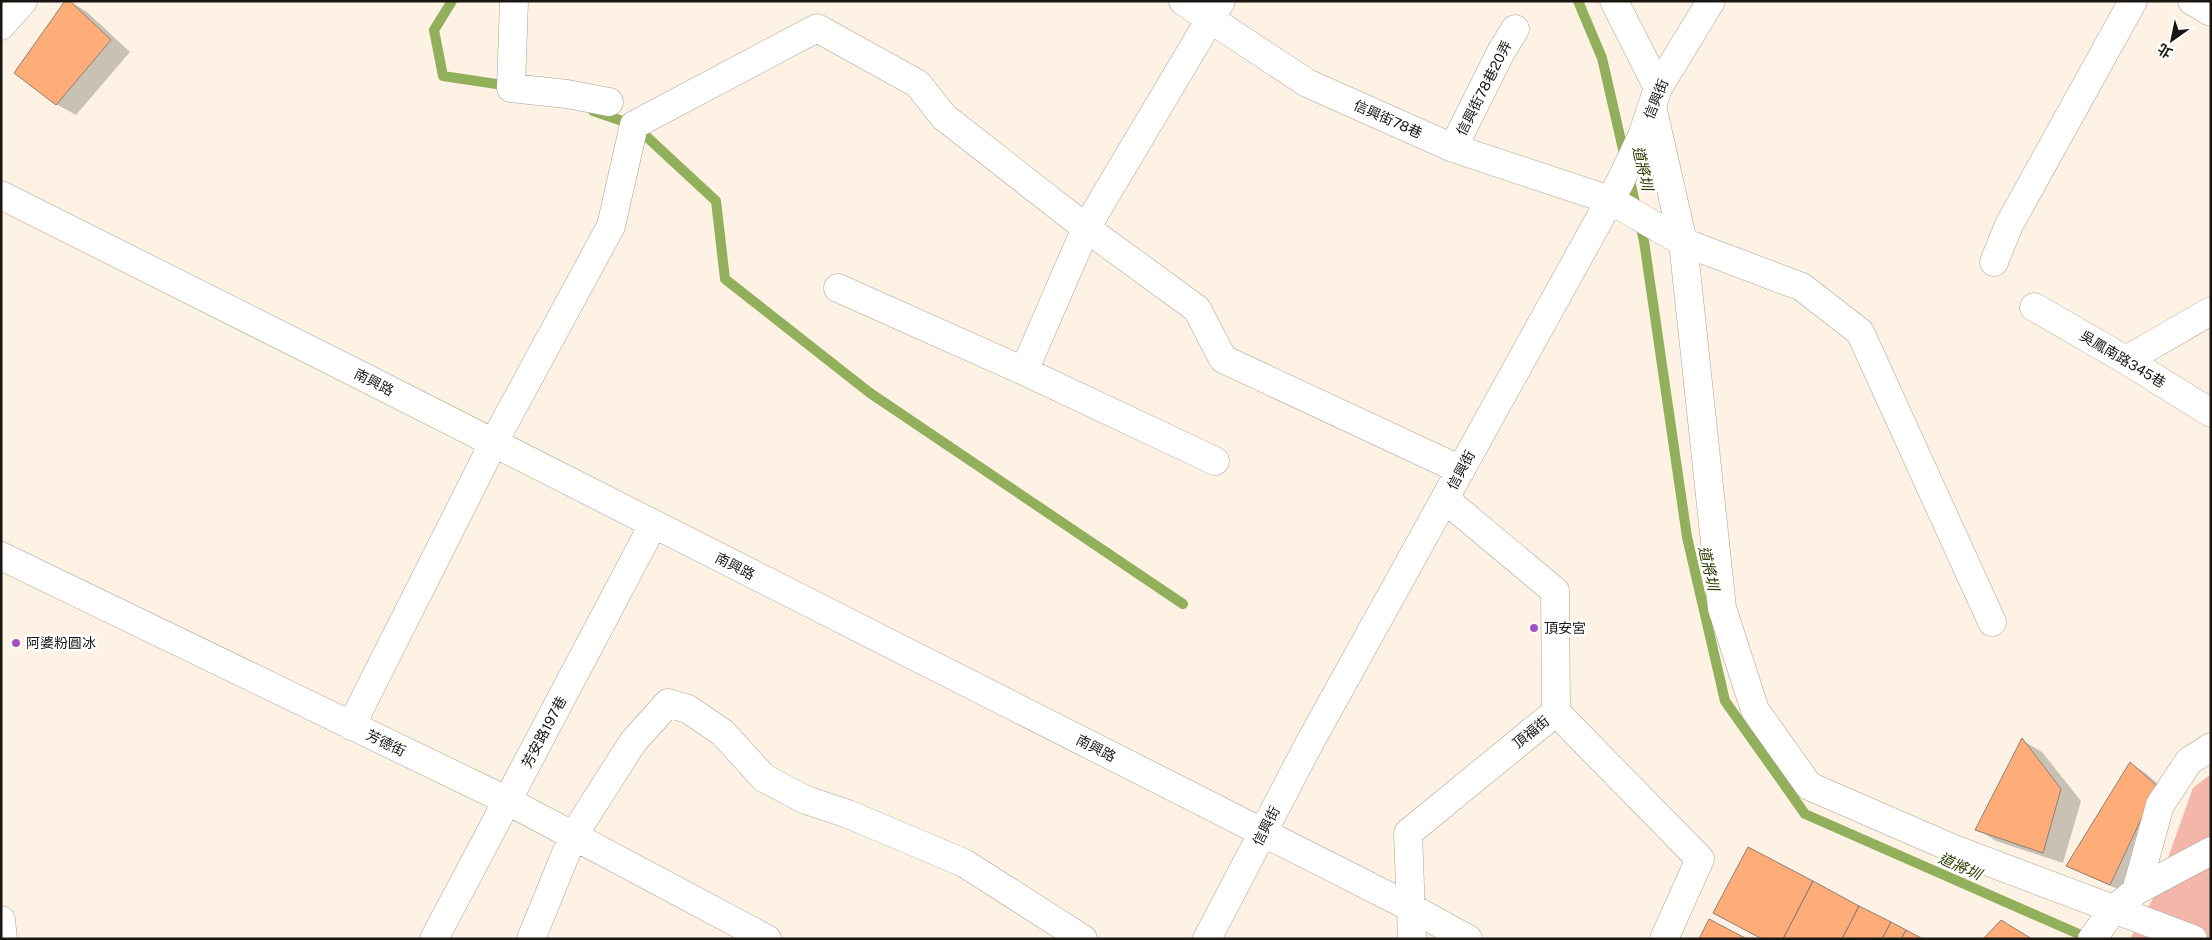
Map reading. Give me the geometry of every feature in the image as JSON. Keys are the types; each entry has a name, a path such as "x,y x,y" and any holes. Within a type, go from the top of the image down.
{"street":[{"path":"1,26 23,1"},
{"path":"514,1 511,88 567,94 609,102"},
{"name":"信興街78巷","path":"1183,1 1216,11 1307,82 1453,148 1619,197 1651,223 1683,242 1802,287 1860,332 1992,622"},
{"path":"1614,1 1655,97 1683,242 1722,608 1755,710 1809,786 1954,849 2193,939"},
{"name":"信興街","path":"1207,939 1309,744 1461,470 1619,197 1655,97 1711,1"},
{"path":"1994,262 2009,225 2132,1"},
{"path":"2192,1 2211,12"},
{"path":"1024,371 1086,228 1216,11"},
{"path":"352,726 494,442 611,226 634,125 817,28 918,84 944,117 1086,228 1197,309 1224,359 1461,470"},
{"name":"信興街78巷20弄","path":"1453,148 1501,52 1515,29"},
{"name":"南興路","path":"1,195 494,442 654,525 1263,832 1410,907 1468,939"},
{"path":"838,288 1024,371 1215,461"},
{"name":"吳鳳南路345巷","path":"2034,307 2126,360 2211,413"},
{"path":"2126,360 2211,311"},
{"name":"頂福街","path":"1412,939 1408,833 1556,712 1555,591 1446,500"},
{"name":"芳安路197巷","path":"434,939 654,525"},
{"name":"芳德街","path":"1,556 508,801 767,939"},
{"path":"531,939 573,836 633,742 668,703 688,709 723,733 764,778 806,800 848,814 964,863 1082,939"},
{"path":"1556,712 1700,859 1664,939"},
{"path":"2136,892 2160,805 2188,761 2211,747"},
{"path":"2092,939 2113,910 2136,892 2211,851"},
{"path":"1,920 3,939"}],"shaded area":[{"path":"2211,774 2211,939 2130,939 2154,897 2193,788"}],"building":[{"path":"65,1 70,1 111,40 56,105 14,73"},
{"path":"2022,738 2061,789 2043,853 1975,830"},
{"path":"2130,762 2157,786 2110,885 2066,866"},
{"path":"1748,847 1813,881 1783,939 1762,939 1713,913"},
{"path":"1813,881 1859,906 1842,939 1783,939"},
{"path":"1859,906 1891,922 1882,939 1842,939"},
{"path":"1709,919 1747,939 1699,939"},
{"path":"2001,920 2032,939 1983,939"},
{"path":"1891,922 1906,930 1901,939 1882,939"},
{"path":"1906,930 1923,939 1901,939"}],"waterway":[{"path":"452,1 434,30 443,76 510,86"},
{"name":"道將圳","path":"1578,1 1602,58 1625,158"},
{"path":"593,111 634,125 716,201 725,279 870,393 1183,604"},
{"name":"道將圳","path":"1629,177 1644,241 1687,537 1725,701 1805,814 2090,939"}],"place":[{"name":"頂安宮","path":"1534,628"},
{"name":"阿婆粉圓冰","path":"16,643"}]}
